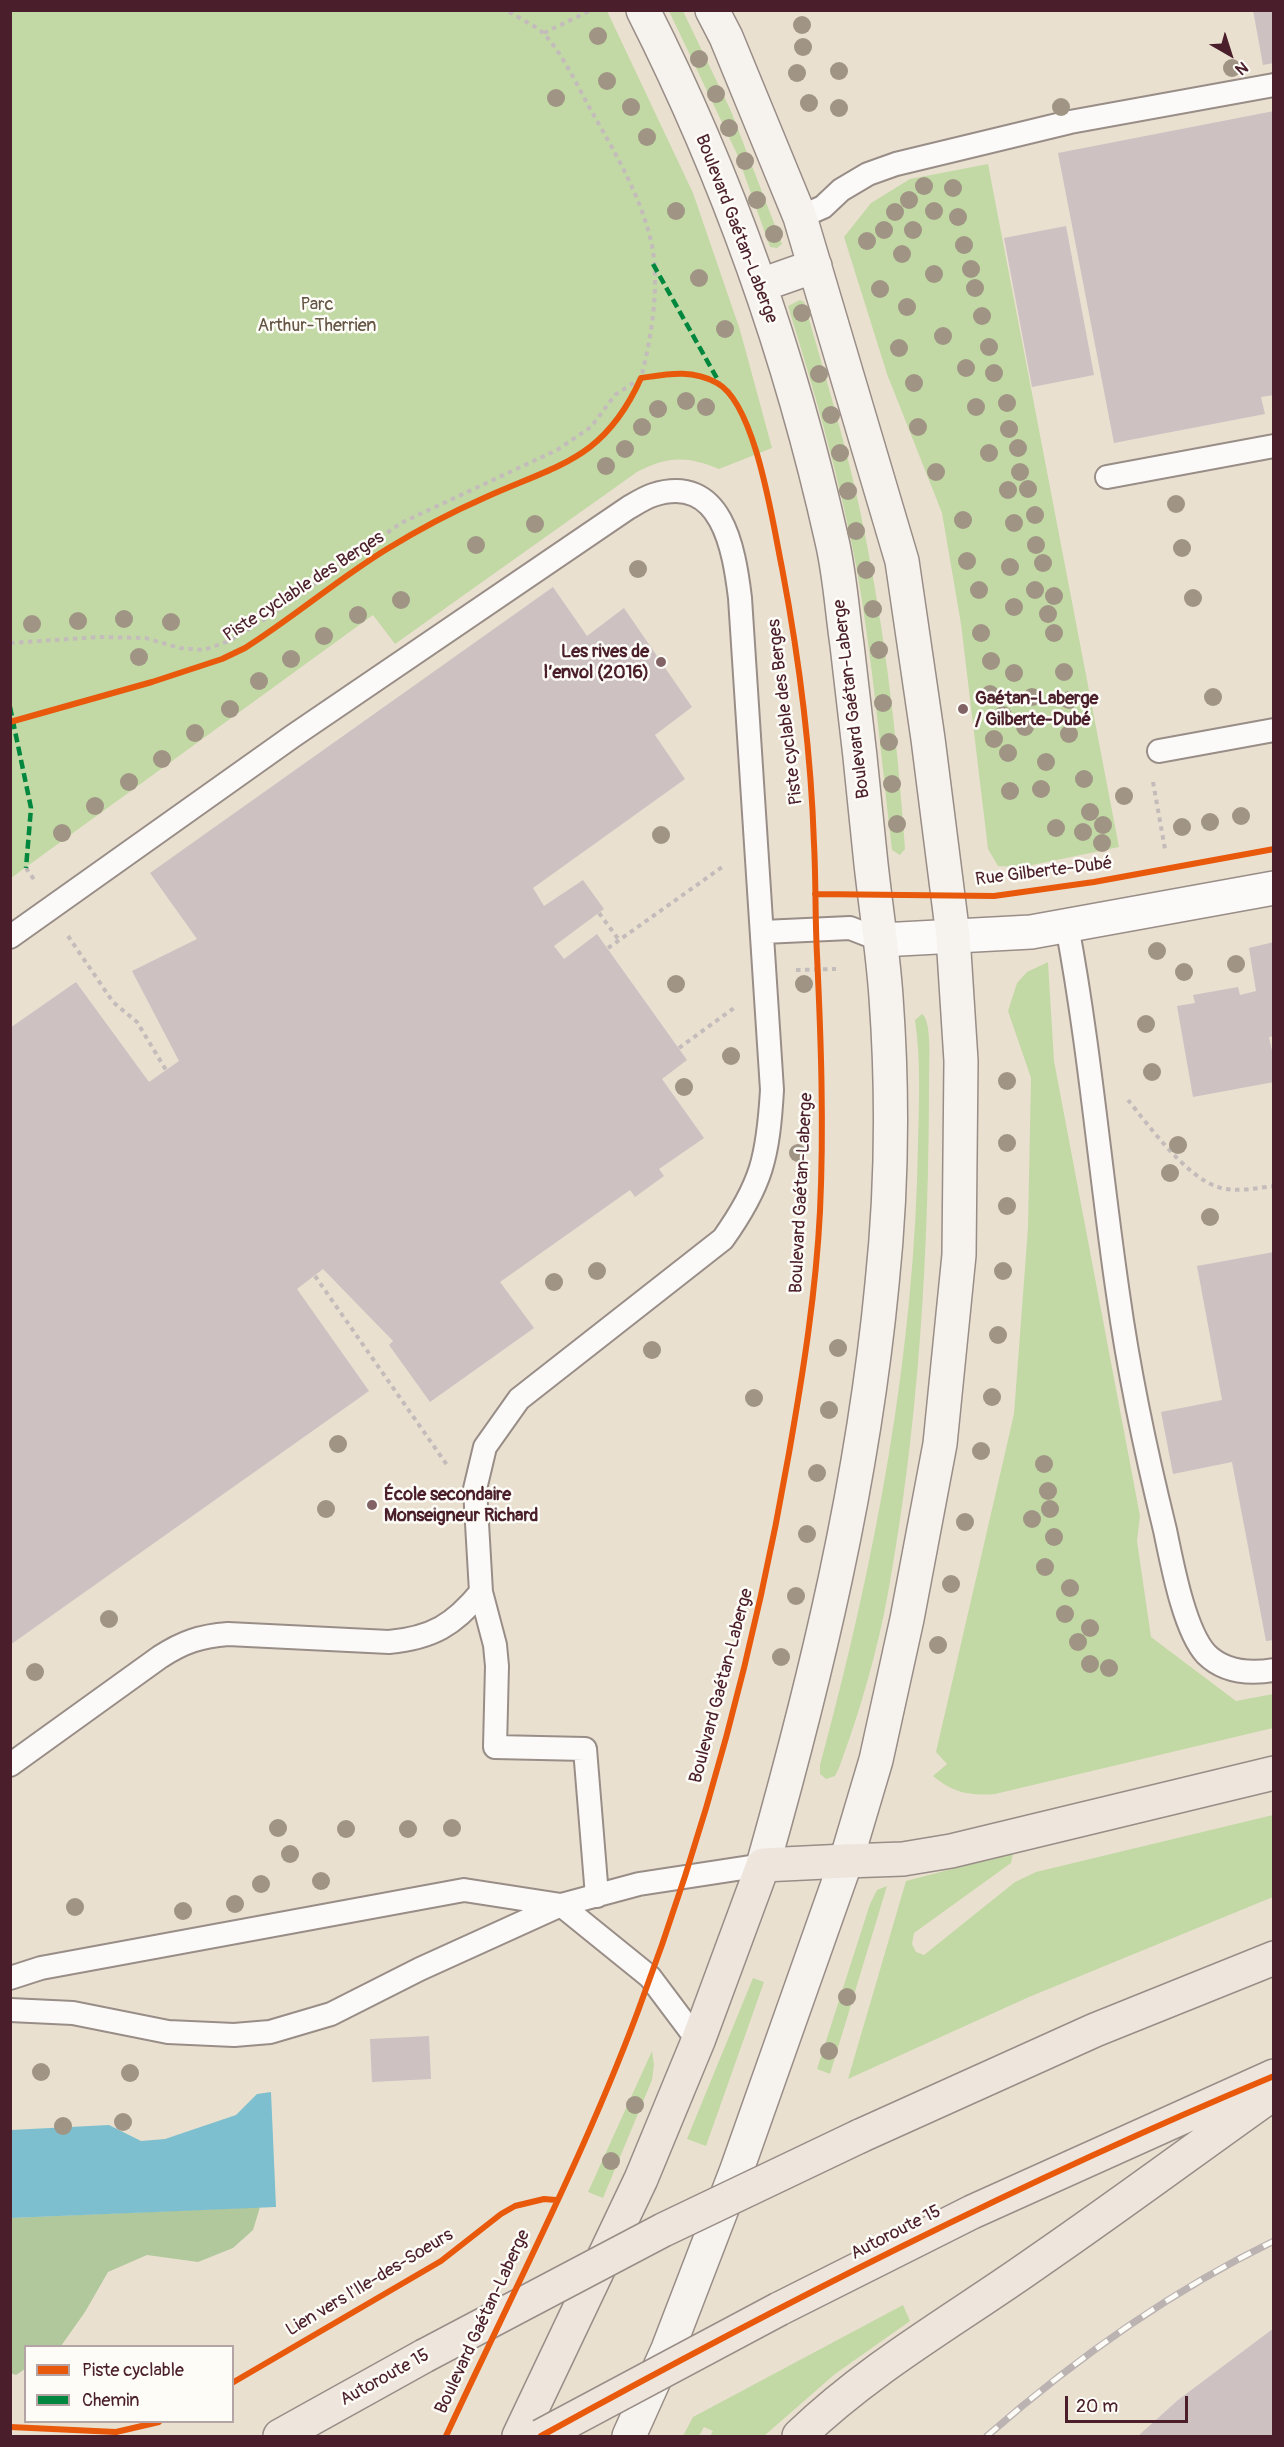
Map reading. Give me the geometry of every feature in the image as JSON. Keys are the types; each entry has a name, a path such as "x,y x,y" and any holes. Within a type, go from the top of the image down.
{"main road":[{"name":"Boulevard Gaétan-Laberge","path":"519,2436 618,2230 698,2041 763,1865 797,1743 845,1535 874,1355 882,1285 890,1166 890,1074 881,940 833,544 761,285 721,179 643,10"},
{"path":"629,2436 668,2349 736,2172 846,1861 876,1760 894,1682 940,1444 956,1296 962,1186 961,1061 953,936 902,561 800,217 726,37 712,10"},
{"path":"761,285 815,266"},
{"path":"763,1865 903,1858 951,1851 1274,1773"},
{"name":"Autoroute 15","path":"280,2436 424,2356 663,2230 860,2136 1095,2030 1274,1958"},
{"name":"Autoroute 15","path":"541,2436 779,2309 972,2212 1274,2076"},
{"path":"799,2436 828,2409 916,2341 1036,2263 1274,2093"}],"street":[{"path":"881,940 1031,932 1274,888"}],"lane":[{"path":"800,217 823,207 841,190 868,174 896,164 1070,122 1274,85"},
{"path":"1107,477 1274,446"},
{"path":"10,938 293,736 628,508 653,495 682,492 705,501 723,520 735,553 741,598 763,932 772,1090 770,1131 763,1170 746,1208 723,1239 519,1399 484,1447 475,1489 481,1592 495,1645 495,1747 585,1749 597,1896"},
{"path":"1159,751 1274,730"},
{"path":"1067,926 1118,1296 1158,1501 1177,1583 1196,1640 1207,1654 1237,1671 1256,1673 1274,1670"},
{"path":"763,932 850,928 881,940"},
{"path":"10,1765 179,1644 203,1636 228,1634 388,1642 408,1640 436,1632 463,1614 481,1592"},
{"path":"10,2010 73,2013 168,2032 234,2035 270,2032 331,2014 420,1969 561,1905 639,1884 763,1865"},
{"path":"10,1978 41,1968 464,1890 561,1905 650,1977 698,2041"}],"path":[{"path":"506,10 544,33 567,66 609,143 642,213 653,248 651,330 641,378 633,395"},
{"path":"544,33 591,10"},
{"path":"10,643 100,637 145,638 180,648 204,650 229,640 262,621 401,523 557,450 591,427 615,395 641,378 651,376"},
{"path":"1152,774 1165,849"},
{"path":"608,948 732,859"},
{"path":"599,913 619,940"},
{"path":"816,929 818,976"},
{"path":"68,936 113,1002 137,1022 166,1070"},
{"path":"789,971 836,969"},
{"path":"679,1048 735,1007"},
{"path":"1124,1095 1189,1169 1218,1187 1252,1189 1274,1186"},
{"path":"315,1276 422,1426"}],"green space":[{"name":"Parc Arthur-Therrien","path":"10,11 607,11 693,193 740,330 772,448 719,469 697,462 678,460 658,463 637,472 395,644 373,615 11,878"},
{"path":"669,11 683,11 731,111 782,244 777,248 770,247 737,154"},
{"path":"988,164 1119,847 1023,867 998,866 988,849 961,624 942,513 887,374 844,237 871,203 910,179"},
{"path":"800,300 804,302 846,451 875,587 898,761 905,849 900,855 892,850 868,640 857,570 826,437 788,306"},
{"path":"1048,962 1054,1061 1140,1516 1137,1541 1151,1637 1236,1701 1273,1694 1273,1728 995,1794 978,1794 955,1790 933,1776 947,1764 936,1752 1014,1414 1028,1228 1031,1078 1008,1011 1017,983 1027,972"},
{"path":"922,1014 927,1025 929,1044 927,1208 915,1401 899,1529 884,1615 861,1703 839,1768 835,1776 826,1779 820,1774 820,1765 840,1689 874,1535 900,1378 915,1221 919,1082 915,1020"},
{"path":"1273,1815 1273,1897 1029,1997 848,2079 906,1881 1013,1853 1011,1863 914,1933 912,1944 916,1952 924,1955 1015,1882 1036,1872"},
{"path":"887,1886 830,2074 817,2069 870,1904 877,1890"},
{"path":"753,1978 764,1982 706,2146 687,2139"},
{"path":"652,2051 654,2065 652,2080 603,2198 588,2192"},
{"path":"260,2207 253,2230 233,2248 198,2262 147,2255 108,2272 85,2312 62,2345 24,2345 24,2370 16,2375 10,2373 10,2218"},
{"path":"903,2305 910,2321 835,2374 764,2436 710,2436 713,2431 704,2427 699,2436 683,2436 693,2417"}],"water":[{"path":"271,2092 276,2207 11,2218 11,2130 109,2125 141,2141 165,2139 236,2115 257,2094"}],"building":[{"path":"1253,10 1274,10 1274,63 1263,65"},
{"path":"1274,111 1274,395 1261,397 1265,414 1114,443 1058,153"},
{"path":"1066,226 1094,375 1032,387 1004,238"},
{"path":"553,587 587,636 624,608 692,707 655,735 685,779 533,888 544,906 583,880 604,909 554,946 564,959 597,934 687,1060 662,1079 704,1138 659,1169 664,1176 635,1197 630,1190 500,1282 534,1328 430,1402 389,1345 393,1341 323,1269 297,1289 369,1391 10,1645 10,1028 76,982 149,1082 179,1061 132,971 197,939 150,873"},
{"path":"1274,942 1274,1036 1269,1037 1274,1060 1274,1082 1193,1097 1177,1006 1195,1003 1193,995 1238,987 1240,995 1256,991 1249,948"},
{"path":"1274,1252 1274,1640 1266,1641 1232,1462 1173,1474 1161,1412 1222,1400 1197,1266"},
{"path":"429,2036 431,2079 372,2082 370,2039"},
{"path":"1274,2328 1274,2436 1138,2436 1178,2400"}],"railway":[{"path":"987,2436 1088,2354 1124,2329 1197,2282 1274,2241"}],"marked path":[{"path":"653,264 719,382"},
{"path":"10,707 31,808 26,868"}],"cycle path":[{"name":"Piste cyclable des Berges","path":"10,722 152,682 222,659 245,648 333,585 411,535 460,509 577,456 611,427 627,405 641,378 689,374 717,383 731,395 752,439 768,496 794,636 807,740 815,858 822,1147 818,1241 804,1363 776,1524 745,1665 707,1805 663,1943 594,2119 446,2436"},
{"name":"Rue Gilberte-Dubé","path":"815,894 994,896 1094,882 1274,849"},
{"path":"541,2436 720,2339 902,2246 1087,2158 1274,2076"},
{"name":"Lien vers l'Ile-des-Soeurs","path":"234,2382 441,2261 501,2214 515,2206 544,2199 556,2200"},
{"path":"10,2427 116,2432 155,2423"}],"place":[{"name":"Les rives de l’envol (2016)","path":"661,662"},
{"name":"Gaétan-Laberge / Gilberte-Dubé","path":"963,709"},
{"name":"École secondaire Monseigneur Richard","path":"372,1505"}]}
